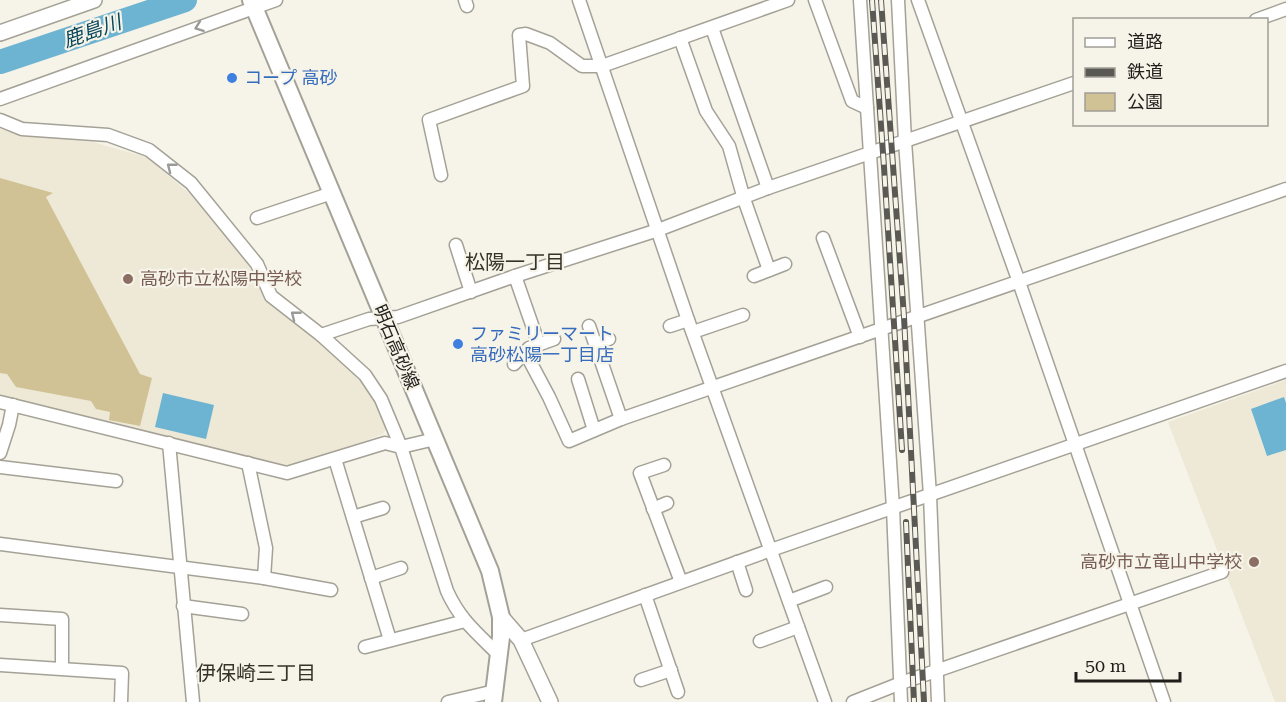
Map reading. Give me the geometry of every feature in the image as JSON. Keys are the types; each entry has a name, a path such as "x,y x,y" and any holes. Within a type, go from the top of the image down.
{"main road":[{"name":"明石高砂線","path":"253,4 490,571 501,617 494,696"}],"street":[{"path":"0,33 92,0"},
{"path":"0,99 253,4 276,0"},
{"path":"579,0 688,320 714,387 825,702"},
{"path":"441,175 429,120 523,86 519,36 526,34 550,44 582,66 602,66 788,0"},
{"path":"815,0 852,101 867,108"},
{"path":"860,0 893,508 901,702"},
{"path":"898,0 905,141 930,495 938,702"},
{"path":"918,0 1019,282 1164,702"},
{"path":"1261,18 1286,9"},
{"path":"712,28 768,188"},
{"path":"680,38 706,111 729,146 744,199 769,270"},
{"path":"321,335 369,319 398,317 658,230 768,188 1073,83"},
{"path":"0,120 22,129 108,135 149,150 191,183 257,264 271,296 321,335 365,375 381,399 401,447 447,591 455,609 499,655"},
{"path":"525,352 569,441 621,419 1286,189"},
{"path":"257,218 332,193"},
{"path":"823,238 860,337"},
{"path":"456,244 471,292"},
{"path":"754,276 785,264"},
{"path":"835,268 848,264"},
{"path":"515,276 539,345"},
{"path":"693,332 743,315"},
{"path":"670,326 688,320"},
{"path":"589,326 621,419"},
{"path":"514,364 529,348 554,339"},
{"path":"596,344 609,339"},
{"path":"521,640 771,550 1286,371"},
{"path":"578,380 594,430"},
{"path":"0,402 287,473 385,443 401,447 435,439"},
{"path":"0,453 13,405"},
{"path":"169,443 193,702"},
{"path":"335,459 390,640"},
{"path":"248,464 266,548 264,578"},
{"path":"664,465 640,473 681,582"},
{"path":"0,467 116,481"},
{"path":"653,509 667,503"},
{"path":"353,517 383,508"},
{"path":"0,544 264,578 332,590"},
{"path":"737,562 746,590"},
{"path":"371,578 401,568"},
{"path":"853,702 901,683 1222,572"},
{"path":"789,601 826,587"},
{"path":"645,595 678,692"},
{"path":"183,606 242,614"},
{"path":"0,615 62,619 62,668"},
{"path":"501,617 521,640 550,702"},
{"path":"365,647 465,621"},
{"path":"760,641 798,627"},
{"path":"0,665 122,673 121,702"},
{"path":"641,680 671,670"},
{"path":"448,702 494,696"}],"shaded area":[{"name":"高砂市立松陽中学校","path":"0,128 16,133 93,142 146,157 189,193 244,258 267,300 359,376 389,425 383,434 301,465 286,467 0,397"},
{"name":"高砂市立竜山中学校","path":"1286,380 1286,702 1275,702 1168,422"}],"green space":[{"path":"0,178 53,193 46,197 140,374 152,378 140,426 109,420 110,412 96,409 91,401 16,387 7,374 0,373"}],"water":[{"path":"163,393 214,405 206,439 155,427"},
{"path":"1284,397 1286,450 1267,456 1251,409"}],"waterway":[{"name":"鹿島川","path":"0,62 185,0"}],"railway":[{"path":"872,0 902,450"},
{"path":"881,0 904,317 924,702"},
{"path":"906,522 914,702"}],"place":[{"name":"コープ 高砂","path":"232,78"},
{"name":"高砂市立松陽中学校","path":"128,279"},
{"name":"ファミリーマート 高砂松陽一丁目店","path":"458,344"},
{"name":"高砂市立竜山中学校","path":"1254,562"}],"district":[{"name":"松陽一丁目","path":"515,262"},
{"name":"伊保崎三丁目","path":"256,673"}]}
